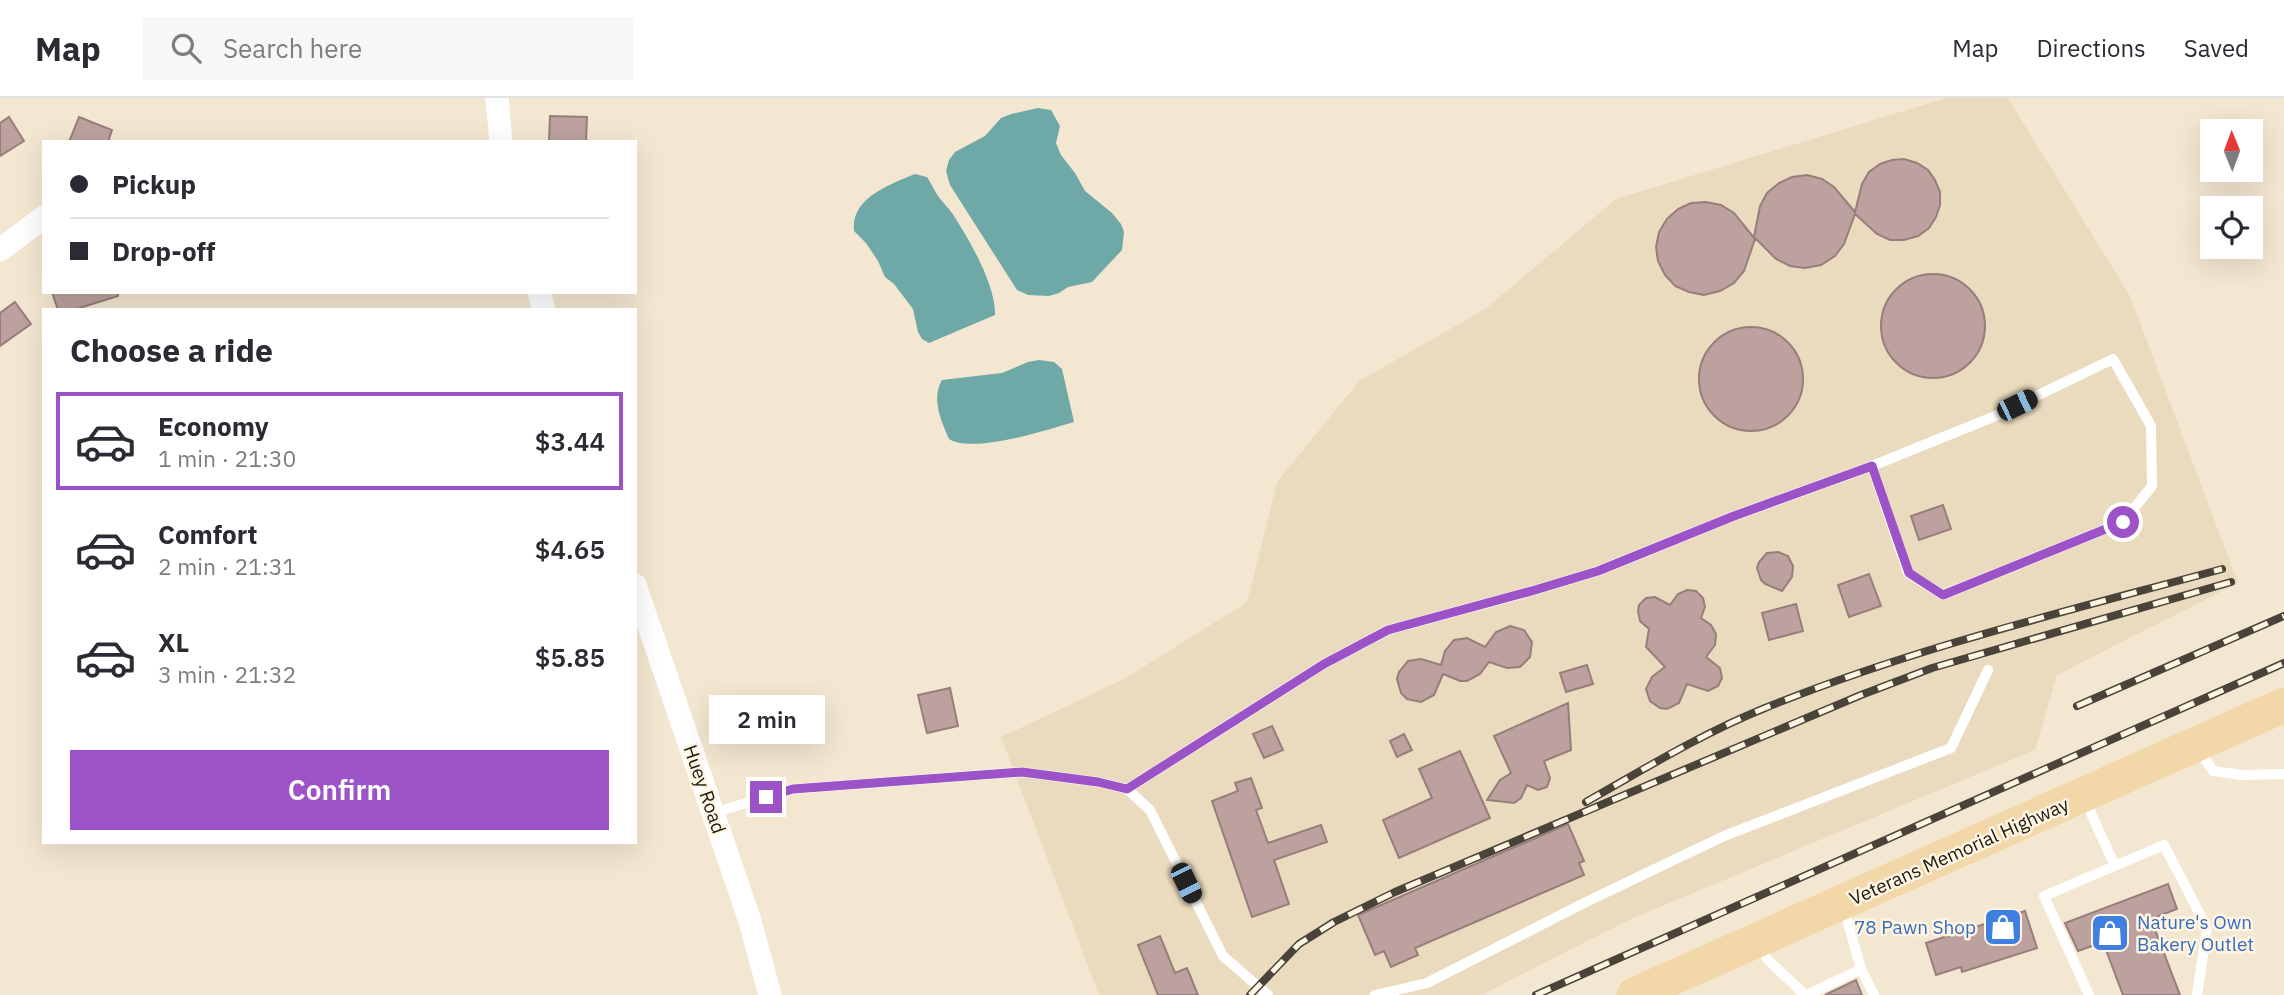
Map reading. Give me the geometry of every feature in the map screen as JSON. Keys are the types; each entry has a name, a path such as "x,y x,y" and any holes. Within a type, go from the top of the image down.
{"main road":[{"name":"Veterans Memorial Highway","path":"1634,995 2284,705"}],"street":[{"path":"497,98 501,140"},
{"path":"0,250 42,218"},
{"name":"Huey Road","path":"637,591 750,921 770,995"}],"lane":[{"path":"1127,789 1324,664 1388,630 1598,571 1993,417 2113,359 2151,426 2152,486 2123,522 1943,595 1909,573 1872,466"},
{"path":"1375,995 1427,983 1724,836 1951,748 1988,670"},
{"path":"2196,746 2213,771 2242,775 2284,774"},
{"path":"713,813 793,789 1022,772 1098,782 1127,789 1150,810 1223,956 1268,995"},
{"path":"2083,796 2115,866"},
{"path":"2089,995 2044,896 2164,845 2207,928 2197,995"},
{"path":"1842,902 1861,969 1874,995"},
{"path":"1757,940 1768,960 1806,995 1861,969"}],"shaded area":[{"path":"1946,98 2008,98 2130,296 2238,583 2057,675 2035,750 1631,919 1481,995 1099,995 1001,737 1124,679 1247,602 1277,482 1359,381 1485,309 1616,199"}],"water":[{"path":"1038,108 1051,110 1060,126 1056,143 1061,155 1085,191 1112,213 1124,232 1122,250 1092,282 1068,287 1049,296 1028,295 1017,290 950,185 946,171 955,152 985,136 1001,118"},
{"path":"915,174 927,177 959,224 986,276 995,315 929,343 922,339 918,332 913,309 894,284 885,277 866,243 854,231 854,219 865,201 884,188"},
{"path":"1039,360 1054,362 1062,369 1074,422 992,442 960,443 949,439 937,402 942,380 1002,373"}],"building":[{"path":"550,116 587,117 586,140 549,140"},
{"path":"9,117 24,141 0,156 0,123"},
{"path":"79,117 112,130 109,140 70,140"},
{"path":"1904,159 1928,170 1940,192 1936,217 1929,228 1918,236 1890,240 1877,234 1855,214 1844,244 1835,256 1821,265 1805,268 1790,266 1776,259 1754,237 1760,206 1767,193 1779,183 1792,177 1807,175 1822,179 1834,187 1855,212 1862,184 1869,172 1880,164"},
{"path":"1691,203 1721,205 1734,213 1755,239 1744,271 1734,283 1720,291 1704,295 1675,286 1658,261 1656,247 1659,232 1667,219 1678,209"},
{"path":"1933,274 1953,278 1970,289 1981,306 1985,326 1981,346 1970,363 1953,374 1933,378 1913,374 1896,363 1885,346 1881,326 1885,306 1896,289 1913,278"},
{"path":"53,294 118,294 79,308 57,308"},
{"path":"15,302 31,324 0,346 0,313"},
{"path":"1751,327 1771,331 1788,342 1799,359 1803,379 1799,399 1788,416 1771,427 1751,431 1731,427 1714,416 1703,399 1699,379 1703,359 1714,342 1731,331"},
{"path":"1943,505 1951,529 1919,540 1911,516"},
{"path":"1778,552 1788,556 1793,566 1792,577 1782,591 1765,584 1757,568 1767,553"},
{"path":"1869,574 1881,606 1849,617 1838,585"},
{"path":"1687,590 1696,591 1703,598 1705,607 1701,618 1711,625 1716,634 1715,645 1706,657 1720,668 1722,678 1718,686 1708,691 1687,684 1679,703 1667,709 1660,708 1650,701 1646,689 1652,677 1665,667 1646,647 1649,629 1640,621 1639,605 1646,598 1655,597 1670,605 1678,594"},
{"path":"1796,604 1803,631 1769,640 1762,613"},
{"path":"1510,626 1524,630 1532,642 1530,657 1520,667 1507,668 1489,662 1480,674 1467,681 1443,674 1434,695 1421,702 1407,699 1401,693 1397,679 1408,661 1421,659 1441,665 1445,651 1454,640 1467,638 1485,647 1496,632"},
{"path":"1587,665 1593,684 1566,692 1560,673"},
{"path":"950,688 958,726 927,733 918,695"},
{"path":"1568,703 1571,750 1544,761 1550,778 1547,787 1538,790 1527,785 1521,798 1514,803 1487,800 1500,780 1511,773 1494,736"},
{"path":"1272,726 1283,750 1264,758 1253,734"},
{"path":"1404,734 1412,750 1397,757 1390,741"},
{"path":"1460,751 1490,818 1399,858 1383,820 1432,798 1419,769"},
{"path":"1251,778 1262,808 1256,810 1268,843 1321,825 1327,842 1274,860 1289,904 1252,917 1212,801 1238,791 1235,783"},
{"path":"1568,824 1584,861 1579,863 1584,875 1415,948 1418,955 1391,967 1384,951 1375,955 1358,915"},
{"name":"Nature's Own Bakery Outlet","path":"2168,884 2177,909 2151,919 2180,995 2123,995 2103,942 2078,951 2065,923"},
{"name":"78 Pawn Shop","path":"2025,911 2037,948 1962,972 1961,967 1936,975 1926,943"},
{"path":"1160,936 1175,973 1187,968 1198,995 1158,995 1138,945"},
{"path":"1856,980 1862,995 1825,995"}],"railway":[{"path":"1586,802 1718,729 1821,687 1991,632 2222,569"},
{"path":"1250,995 1299,944 1334,922 1395,892 1861,695 1932,668 2231,582"},
{"path":"2077,706 2284,616"},
{"path":"1536,995 2284,663"}],"place":[{"name":"78 Pawn Shop","path":"2003,927"},
{"name":"Nature's Own Bakery Outlet","path":"2110,933"}],"route":[{"path":"766,797 793,789 1022,772 1098,782 1127,789 1324,664 1388,630 1598,571 1734,516 1872,466 1909,573 1943,595 2123,522"}]}
